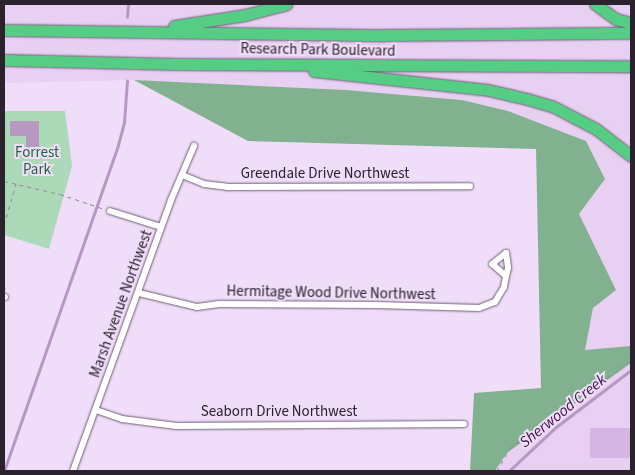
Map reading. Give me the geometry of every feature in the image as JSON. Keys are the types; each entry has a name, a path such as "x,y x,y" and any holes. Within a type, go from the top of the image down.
{"highway":[{"path":"141,30 244,15 287,4"},
{"path":"595,4 616,18 631,23"},
{"name":"Research Park Boulevard","path":"4,30 141,30 402,36 631,33"},
{"name":"Research Park Boulevard","path":"4,60 236,64 631,66"},
{"path":"236,64 420,82 488,90 519,97 552,106 596,129 631,156"}],"street":[{"name":"Marsh Avenue Northwest","path":"74,471 161,227 194,146"},
{"name":"Greendale Drive Northwest","path":"182,175 204,184 227,187 470,186"},
{"path":"110,211 161,227"},
{"name":"Hermitage Wood Drive Northwest","path":"138,293 196,307 219,304 278,304 479,308 495,302 504,287 506,276"},
{"name":"Seaborn Drive Northwest","path":"96,410 122,419 177,426 464,424"}],"path":[{"path":"4,181 102,208"},
{"path":"4,225 16,183"},
{"path":"4,264 4,297"},
{"path":"497,471 510,448 631,360"}],"shaded area":[{"path":"4,4 631,4 631,348 629,346 584,350 593,308 616,290 579,214 605,179 586,141 508,111 462,100 346,90 134,80 4,83"},
{"path":"10,121 39,121 39,149 26,149 26,136 10,136"},
{"path":"631,363 631,471 495,471 507,453"}],"green space":[{"path":"134,80 346,90 462,100 508,111 586,141 605,179 579,214 616,290 593,308 585,350 630,346 631,363 507,453 495,471 470,471 474,393 541,388 536,149 248,141"},
{"name":"Forrest Park","path":"4,111 65,111 72,166 49,249 4,235"}],"building":[{"path":"590,428 631,428 631,458 590,458"}],"waterway":[{"path":"127,17 128,4"},
{"path":"4,471 118,145 124,122 127,81"},
{"name":"Sherwood Creek","path":"509,471 556,427 631,370"}]}
